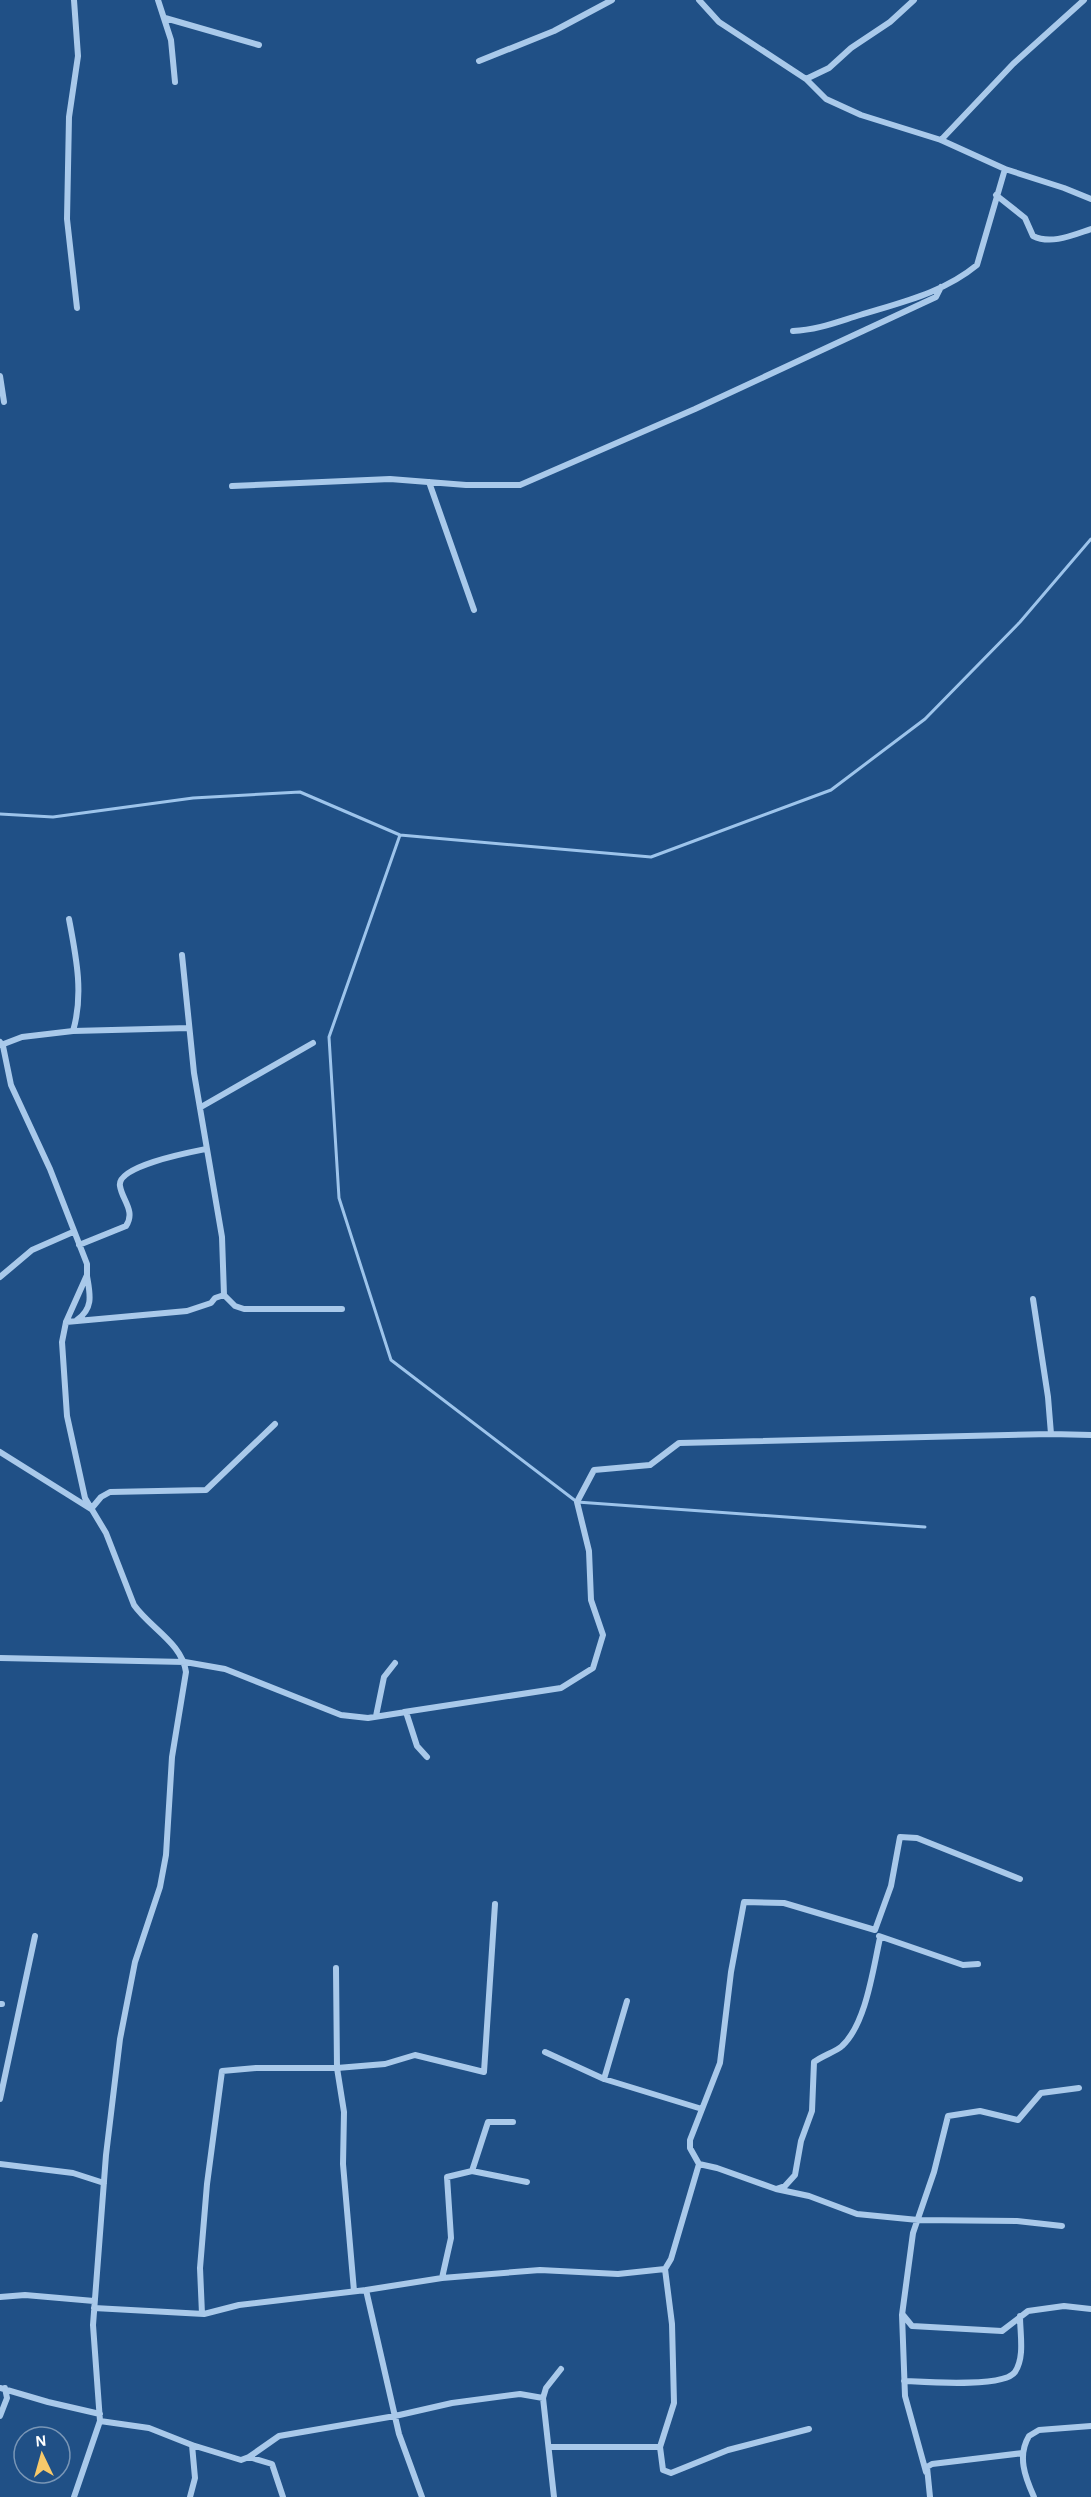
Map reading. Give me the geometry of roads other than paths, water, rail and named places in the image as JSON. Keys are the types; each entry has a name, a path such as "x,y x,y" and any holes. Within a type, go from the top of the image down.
{"street":[{"path":"74,0 78,56 69,117 68,219 77,308"},
{"path":"158,0 171,40 175,82"},
{"path":"479,62 554,31 612,0"},
{"path":"699,0 719,22 806,79 826,99 844,108 941,140 1005,170 1064,188 1091,200"},
{"path":"705,6 712,0"},
{"path":"806,79 829,68 851,48 890,22 914,0"},
{"path":"941,140 1013,64 1084,0"},
{"path":"165,18 259,45"},
{"path":"793,331 824,328 929,294 977,264 1005,170"},
{"path":"996,195 1025,218 1033,236 1039,240 1049,240 1091,230"},
{"path":"232,486 390,479 520,485 694,409 936,297 941,287"},
{"path":"0,376 4,402"},
{"path":"429,482 474,610"},
{"path":"69,919 76,957 79,994 77,1015 72,1031"},
{"path":"182,955 194,1073 222,1237 224,1295 235,1306 244,1309 342,1309"},
{"path":"75,1321 87,1312 90,1304 87,1264 50,1170 11,1085 1,1044 22,1037 72,1031 189,1028"},
{"path":"201,1107 314,1043"},
{"path":"79,1245 126,1226 130,1217 129,1209 119,1185 121,1179 130,1172 162,1157 206,1149"},
{"path":"0,1277 32,1250 73,1232"},
{"path":"74,2497 100,2417 93,2338 94,2304 104,2183 122,2028 141,1938 160,1887 166,1856 171,1757 185,1685 184,1662 179,1651 134,1605 106,1533 83,1492 68,1416 62,1342 66,1322 87,1275"},
{"path":"66,1322 187,1311 211,1304 215,1298 224,1295"},
{"path":"1033,1299 1048,1397 1051,1434"},
{"path":"91,1509 101,1497 110,1492 206,1490 275,1424"},
{"path":"0,1658 184,1662 225,1669 341,1715 376,1716 561,1688 593,1668 603,1635 591,1600 589,1551 577,1502 594,1470 650,1465 679,1443 1051,1434 1091,1436"},
{"path":"0,1452 91,1509"},
{"path":"376,1716 384,1677 395,1663"},
{"path":"404,1712 406,1712 417,1746 427,1757"},
{"path":"875,1930 891,1886 900,1837 917,1838 1020,1879"},
{"path":"810,2429 728,2450 671,2473 663,2470 660,2447 674,2403 672,2324 665,2269 671,2259 699,2164 690,2148 690,2140 720,2063 731,1972 744,1902 784,1903 875,1930 880,1938 963,1965 978,1964"},
{"path":"202,2314 200,2268 207,2184 222,2071 256,2068 337,2068 385,2064 415,2055 484,2072 495,1904"},
{"path":"0,2099 34,1936"},
{"path":"776,2189 785,2186 795,2175 801,2141 812,2111 814,2062 825,2054 842,2047 863,2014 880,1938"},
{"path":"336,1968 337,2068 344,2112 343,2164 354,2291"},
{"path":"604,2079 627,2001"},
{"path":"545,2052 604,2079 702,2109"},
{"path":"930,2497 926,2472 905,2396 903,2315 913,2233 934,2172 948,2116 980,2111 1018,2120 1041,2093 1079,2088"},
{"path":"472,2171 488,2122 513,2122"},
{"path":"0,2164 73,2173 104,2183"},
{"path":"699,2164 776,2189 809,2196 857,2214 918,2220 1017,2222 1062,2226"},
{"path":"442,2278 451,2238 447,2177 472,2171 527,2182"},
{"path":"0,2297 25,2295 202,2314 238,2305 366,2290 442,2278 540,2270 618,2274 665,2269"},
{"path":"366,2290 395,2416 407,2458 422,2497"},
{"path":"903,2315 912,2326 1002,2331 1029,2311 1064,2306 1091,2309"},
{"path":"904,2382 1006,2380 1014,2372 1021,2356 1020,2316"},
{"path":"554,2497 543,2398 546,2388 561,2368"},
{"path":"2,2388 100,2417 149,2428 192,2445 241,2460 279,2436 395,2416 452,2403 520,2394 543,2398"},
{"path":"0,2416 7,2398 2,2388"},
{"path":"1034,2497 1023,2470 1023,2453 1029,2436 1039,2430 1091,2426"},
{"path":"190,2497 195,2478 192,2445"},
{"path":"549,2447 660,2447"},
{"path":"926,2472 932,2464 1023,2453"},
{"path":"249,2457 272,2463 284,2497"}],"waterway":[{"path":"0,814 53,817 193,798 300,792 400,835 651,857 831,790 925,719 1020,622 1091,539"},
{"path":"400,835 329,1037 339,1198 391,1360 577,1502 925,1527"}]}
